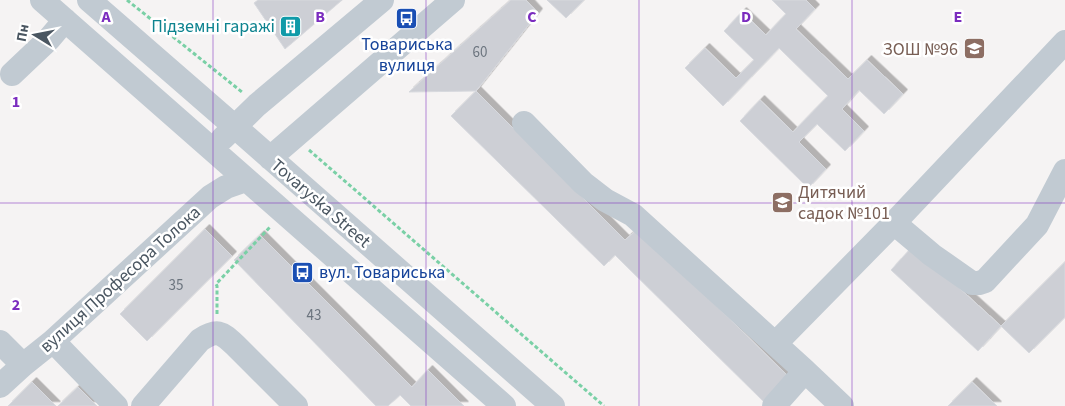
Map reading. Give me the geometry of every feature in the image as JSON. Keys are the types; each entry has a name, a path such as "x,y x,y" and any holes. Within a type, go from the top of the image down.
{"street":[{"name":"Tovaryska Street","path":"42,0 504,406"},
{"name":"Tovaryska Street","path":"89,0 553,406"},
{"path":"212,150 257,105 382,0"},
{"path":"270,158 453,0"},
{"path":"12,74 49,39 65,20"},
{"path":"776,343 894,223 1065,42"},
{"path":"524,123 583,183 605,200 633,215 776,343 842,406"},
{"path":"894,223 932,255 972,283 979,283 992,275 1037,225 1065,171"},
{"name":"вулиця Професора Толока","path":"0,386 54,341 210,197 226,187 246,180"},
{"path":"142,406 200,340 210,334 217,333 225,335 296,406"},
{"path":"54,341 116,406"},
{"path":"0,342 23,365"},
{"path":"774,406 806,371"}],"path":[{"path":"127,0 257,105"},
{"path":"295,138 604,406"},
{"path":"217,333 216,284 284,213"}],"building":[{"name":"Підземні гаражі","path":"258,0 342,0 285,49 254,3"},
{"path":"511,0 526,0 538,13 476,91 409,92"},
{"path":"547,0 584,0 566,18"},
{"path":"772,0 806,0 815,9 796,29 848,79 867,60 903,94 884,114 859,90 842,109 864,131 845,151 817,124 799,142 826,169 808,188 740,121 760,100 793,132 828,96 779,48 723,106 685,68 705,48 736,78 754,60 724,31 742,12 766,35 786,14"},
{"path":"476,91 625,240 638,229 793,381 768,406 615,255 604,266 451,116"},
{"path":"205,229 232,256 147,341 120,314"},
{"path":"260,235 412,387 428,370 464,406 411,406 400,395 388,406 376,406 234,260"},
{"path":"913,246 1001,326 978,351 891,270"},
{"path":"1065,262 1065,317 1029,353 1001,326"},
{"path":"32,382 56,406 8,406"},
{"path":"972,382 997,406 948,406"},
{"path":"78,387 97,406 58,406"}],"place":[{"name":"Товариська вулиця","path":"407,19"},
{"name":"Підземні гаражі","path":"291,26"},
{"name":"ЗОШ №96","path":"974,49"},
{"name":"Дитячий садок №101","path":"782,202"},
{"name":"вул. Товариська","path":"303,272"}]}
